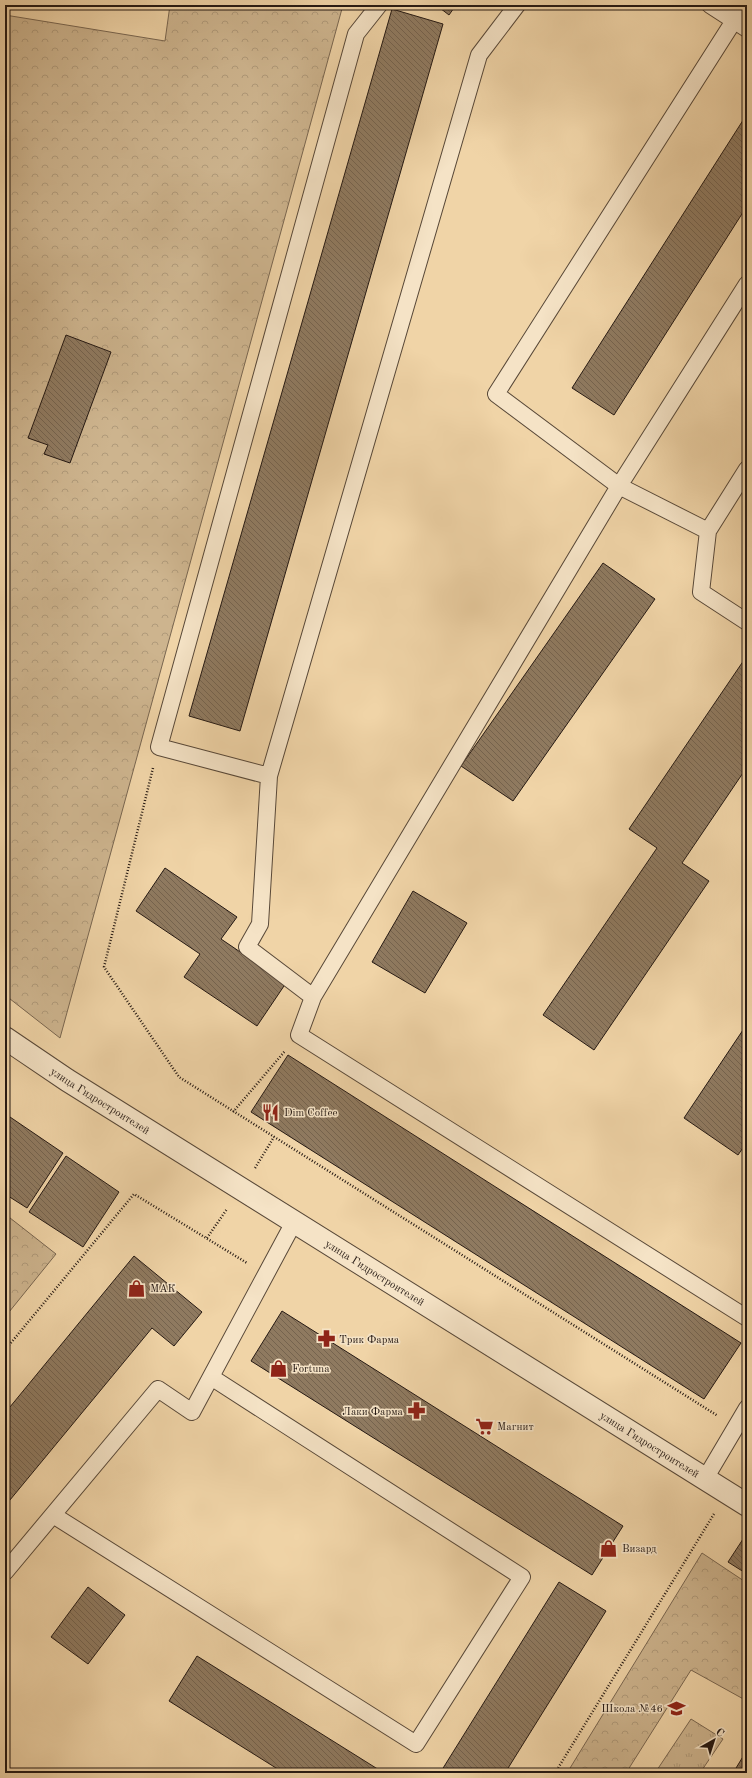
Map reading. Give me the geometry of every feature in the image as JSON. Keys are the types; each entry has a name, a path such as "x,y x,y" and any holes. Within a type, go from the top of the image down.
{"street":[{"name":"улица Гидростроителей","path":"5,1038 67,1080 747,1504"}],"lane":[{"path":"269,776 159,747 356,34 379,5"},
{"path":"313,997 247,947 260,924 269,776 480,55 517,5"},
{"path":"710,5 740,25"},
{"path":"708,531 618,486 496,394 740,25 744,5"},
{"path":"747,284 618,486 313,997 299,1034 747,1318"},
{"path":"746,474 708,531 701,592 747,622"},
{"path":"5,1572 158,1389 192,1412 294,1222"},
{"path":"53,1515 416,1744 522,1577 211,1377"},
{"path":"705,1479 747,1408"}],"path":[{"path":"159,747 104,967 178,1077 736,1428"},
{"path":"233,1112 299,1034"},
{"path":"251,1173 274,1137"},
{"path":"5,1350 134,1194 266,1275"},
{"path":"206,1238 230,1204"},
{"path":"555,1773 727,1492"}],"green space":[{"path":"170,5 343,5 60,1038 5,995 5,15 165,41"},
{"path":"5,1214 56,1254 5,1317"},
{"name":"Школа №46","path":"702,1553 747,1583 747,1701 691,1670 626,1773 567,1773"},
{"path":"691,1719 723,1739 700,1773 655,1773"}],"building":[{"path":"436,5 456,5 449,15"},
{"path":"392,9 443,24 240,731 189,716"},
{"path":"747,114 747,206 614,415 572,388"},
{"path":"66,335 111,352 70,463 44,454 48,445 28,438"},
{"path":"603,563 655,599 513,801 461,766"},
{"path":"747,571 747,579 743,577"},
{"path":"744,660 747,662 747,767 682,863 709,881 594,1050 543,1015 657,848 629,829"},
{"path":"165,868 237,917 221,939 286,983 257,1026 184,977 200,954 136,911"},
{"path":"413,891 467,923 425,993 372,962"},
{"path":"747,1024 747,1142 738,1155 684,1118"},
{"path":"288,1055 741,1343 704,1399 251,1112"},
{"path":"10,1117 63,1153 27,1208 5,1194 5,1124"},
{"path":"66,1156 119,1192 83,1247 29,1212"},
{"path":"134,1256 202,1312 174,1346 152,1328 5,1506 5,1413"},
{"path":"282,1311 623,1526 592,1575 251,1361"},
{"path":"745,1536 747,1537 747,1574 728,1562"},
{"path":"559,1582 606,1611 505,1773 440,1773"},
{"path":"88,1587 125,1615 88,1664 51,1637"},
{"path":"197,1656 384,1773 284,1773 169,1701"},
{"path":"747,1750 747,1773 733,1773"}],"place":[{"name":"Dim Coffee","path":"271,1112"},
{"name":"МАК","path":"137,1288"},
{"name":"Трик Фарма","path":"326,1339"},
{"name":"Fortuna","path":"279,1368"},
{"name":"Лаки Фарма","path":"416,1411"},
{"name":"Магнит","path":"484,1426"},
{"name":"Визард","path":"609,1548"},
{"name":"Школа №46","path":"676,1708"}]}
